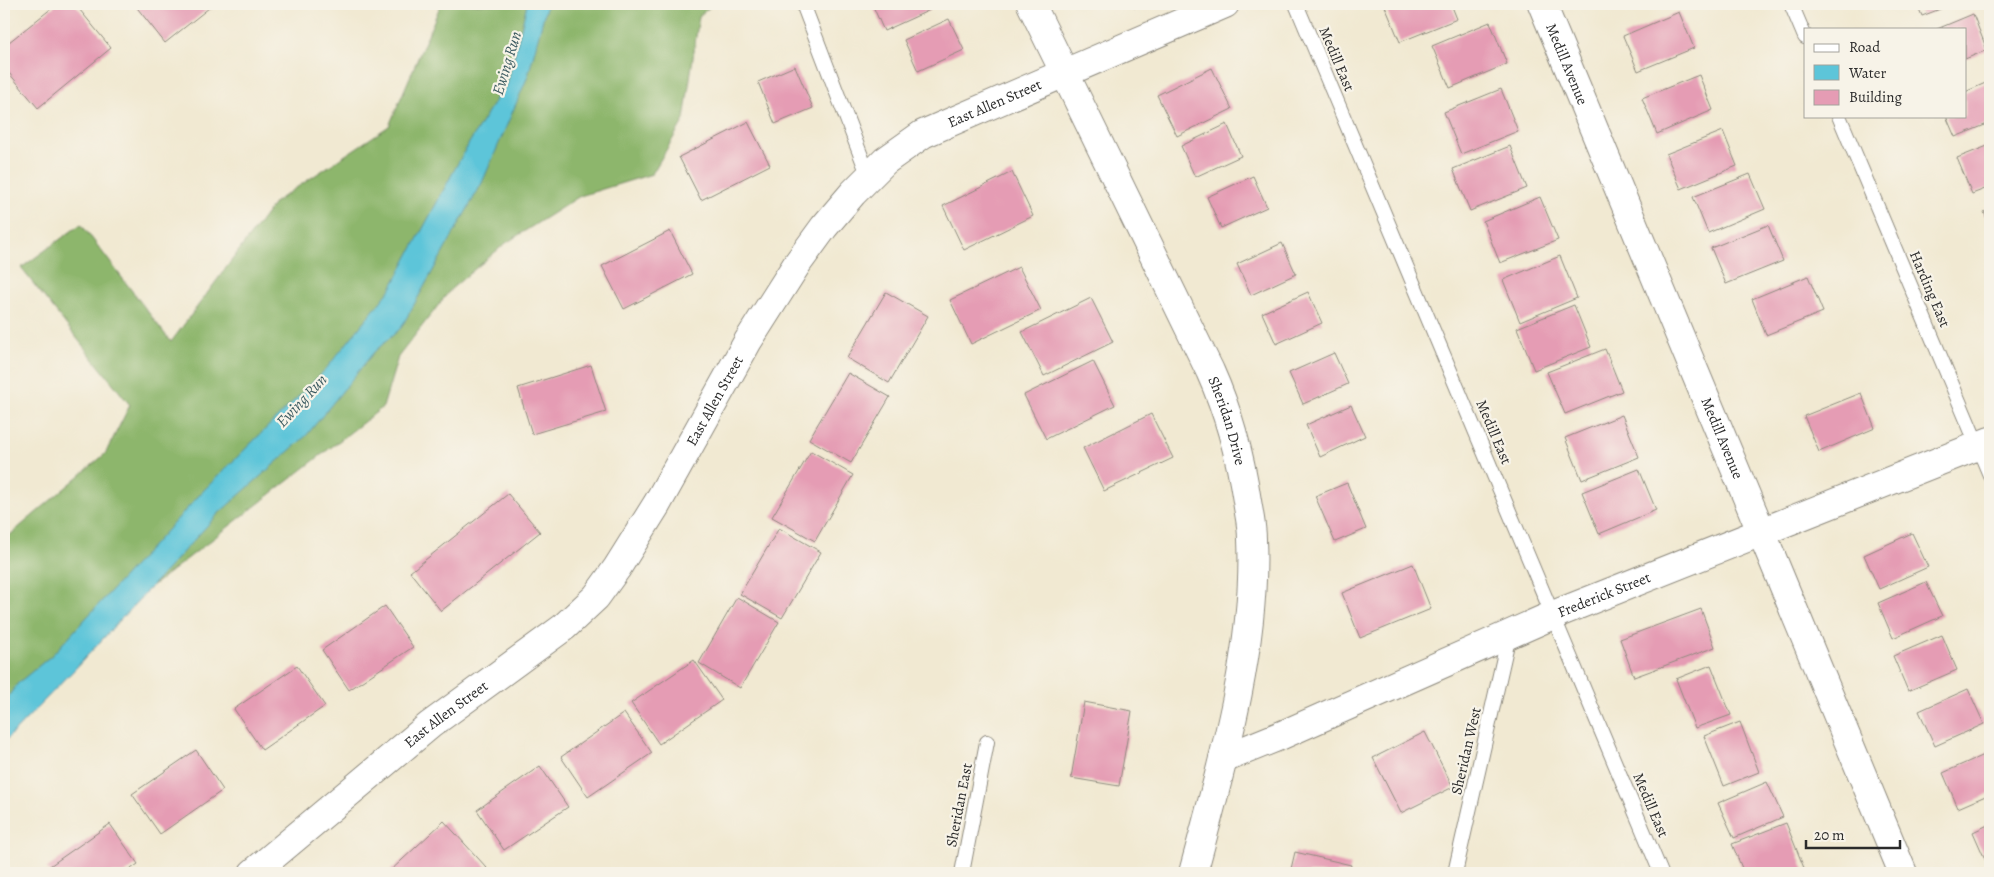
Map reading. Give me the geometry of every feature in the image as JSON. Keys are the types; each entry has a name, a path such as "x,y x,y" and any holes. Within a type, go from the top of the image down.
{"street":[{"name":"Sheridan Drive","path":"1031,4 1210,371 1224,403 1242,466 1252,538 1250,610 1245,648 1223,759 1193,873"},
{"name":"East Allen Street","path":"253,873 430,725 564,627 596,597 649,518 748,341 797,264 824,227 853,193 885,161 923,134 1225,4"},
{"name":"Medill Avenue","path":"1542,4 1903,873"},
{"name":"Frederick Street","path":"1223,759 1282,735 1554,615 1984,444"}],"lane":[{"path":"803,4 869,177"},
{"name":"Medill East","path":"1296,4 1661,873"},
{"path":"1791,4 1804,35"},
{"name":"Harding East","path":"1840,118 1984,444 1990,475"},
{"name":"Sheridan West","path":"1455,873 1509,635"},
{"name":"Sheridan East","path":"962,873 988,742"}],"green space":[{"path":"441,4 713,4 699,16 684,120 652,174 580,196 506,243 451,289 398,357 383,407 4,701 4,540 105,454 130,405 21,268 81,224 171,342 275,202 389,126"}],"water":[{"name":"Ewing Run","path":"527,4 547,4 528,76 482,183 401,328 374,352 306,436 218,514 74,670 4,742 4,702 18,683 52,655 204,490 325,370 390,290 466,148 497,97 507,85"}],"building":[{"path":"57,4 75,4 111,48 38,108 4,67 4,46"},
{"path":"134,4 214,4 165,43"},
{"path":"872,4 927,4 930,10 884,31"},
{"path":"1132,4 1145,4 1134,8"},
{"path":"1384,4 1451,4 1457,19 1400,42"},
{"path":"1615,4 1630,4 1617,9"},
{"path":"1917,4 1953,4 1922,16"},
{"path":"1679,12 1694,48 1638,71 1623,36"},
{"path":"1973,14 1987,50 1966,59 1966,28 1939,28"},
{"path":"949,19 964,50 918,71 904,40"},
{"path":"1490,22 1507,64 1450,88 1432,46"},
{"path":"795,66 813,108 775,124 758,82"},
{"path":"1212,68 1232,109 1177,136 1157,95"},
{"path":"1699,75 1713,110 1657,134 1642,98"},
{"path":"1990,81 1990,123 1955,137 1947,118 1966,118 1966,92"},
{"path":"1501,89 1518,131 1461,154 1444,112"},
{"path":"748,122 770,165 701,200 679,157"},
{"path":"1227,124 1241,156 1195,177 1181,146"},
{"path":"1723,131 1737,166 1681,189 1666,154"},
{"path":"1990,145 1990,187 1972,194 1957,158"},
{"path":"1510,146 1527,188 1470,211 1453,169"},
{"path":"1012,172 1033,216 964,250 943,206"},
{"path":"1750,174 1765,209 1708,233 1693,197"},
{"path":"1253,176 1267,207 1221,228 1207,197"},
{"path":"1540,197 1558,240 1500,263 1483,221"},
{"path":"1990,209 1990,226 1984,212"},
{"path":"1768,225 1783,261 1726,284 1711,248"},
{"path":"670,231 692,274 624,309 602,266"},
{"path":"1282,243 1296,274 1251,295 1237,264"},
{"path":"1560,256 1577,298 1520,322 1503,280"},
{"path":"1019,267 1041,310 971,344 950,300"},
{"path":"1808,276 1823,312 1766,335 1752,299"},
{"path":"886,292 928,316 889,383 847,358"},
{"path":"1308,292 1322,323 1276,344 1262,313"},
{"path":"1091,298 1113,342 1044,376 1022,332"},
{"path":"1574,305 1591,347 1534,370 1517,328"},
{"path":"1605,349 1622,391 1565,414 1547,372"},
{"path":"1334,353 1348,384 1303,404 1289,373"},
{"path":"1093,361 1115,405 1046,439 1024,395"},
{"path":"591,365 606,412 532,434 518,388"},
{"path":"848,373 890,397 851,463 809,439"},
{"path":"1861,393 1875,428 1819,452 1804,416"},
{"path":"1351,405 1365,436 1320,457 1306,425"},
{"path":"1151,414 1173,458 1104,491 1083,448"},
{"path":"1622,415 1639,457 1582,480 1565,438"},
{"path":"811,451 853,475 815,541 772,517"},
{"path":"1639,469 1656,510 1599,534 1582,492"},
{"path":"1347,483 1366,529 1335,542 1315,496"},
{"path":"508,494 540,532 441,611 410,572"},
{"path":"779,528 821,552 782,618 740,594"},
{"path":"1912,533 1928,567 1879,589 1864,555"},
{"path":"1413,564 1431,609 1360,638 1342,593"},
{"path":"1926,582 1942,616 1893,638 1878,603"},
{"path":"737,597 779,622 740,688 699,663"},
{"path":"385,606 413,647 349,690 322,650"},
{"path":"1701,609 1715,647 1634,677 1620,639"},
{"path":"1942,635 1957,670 1908,691 1893,656"},
{"path":"694,660 722,700 659,744 631,703"},
{"path":"1711,665 1731,715 1695,728 1676,679"},
{"path":"297,666 325,706 262,750 234,709"},
{"path":"1968,689 1984,724 1935,746 1919,711"},
{"path":"1084,702 1132,711 1119,786 1071,778"},
{"path":"624,713 652,753 588,797 561,757"},
{"path":"1740,722 1759,772 1724,786 1704,736"},
{"path":"1425,732 1453,787 1401,813 1373,758"},
{"path":"196,750 223,790 160,834 132,794"},
{"path":"1990,752 1990,794 1958,808 1943,773"},
{"path":"540,766 568,807 504,850 477,810"},
{"path":"1767,782 1783,817 1734,838 1718,803"},
{"path":"444,821 487,868 481,873 388,873"},
{"path":"1786,823 1806,873 1744,873 1732,844"},
{"path":"110,824 138,864 125,873 50,873 47,868"},
{"path":"1990,824 1990,865 1988,866 1973,832"},
{"path":"1295,852 1351,865 1349,873 1290,873"}]}
